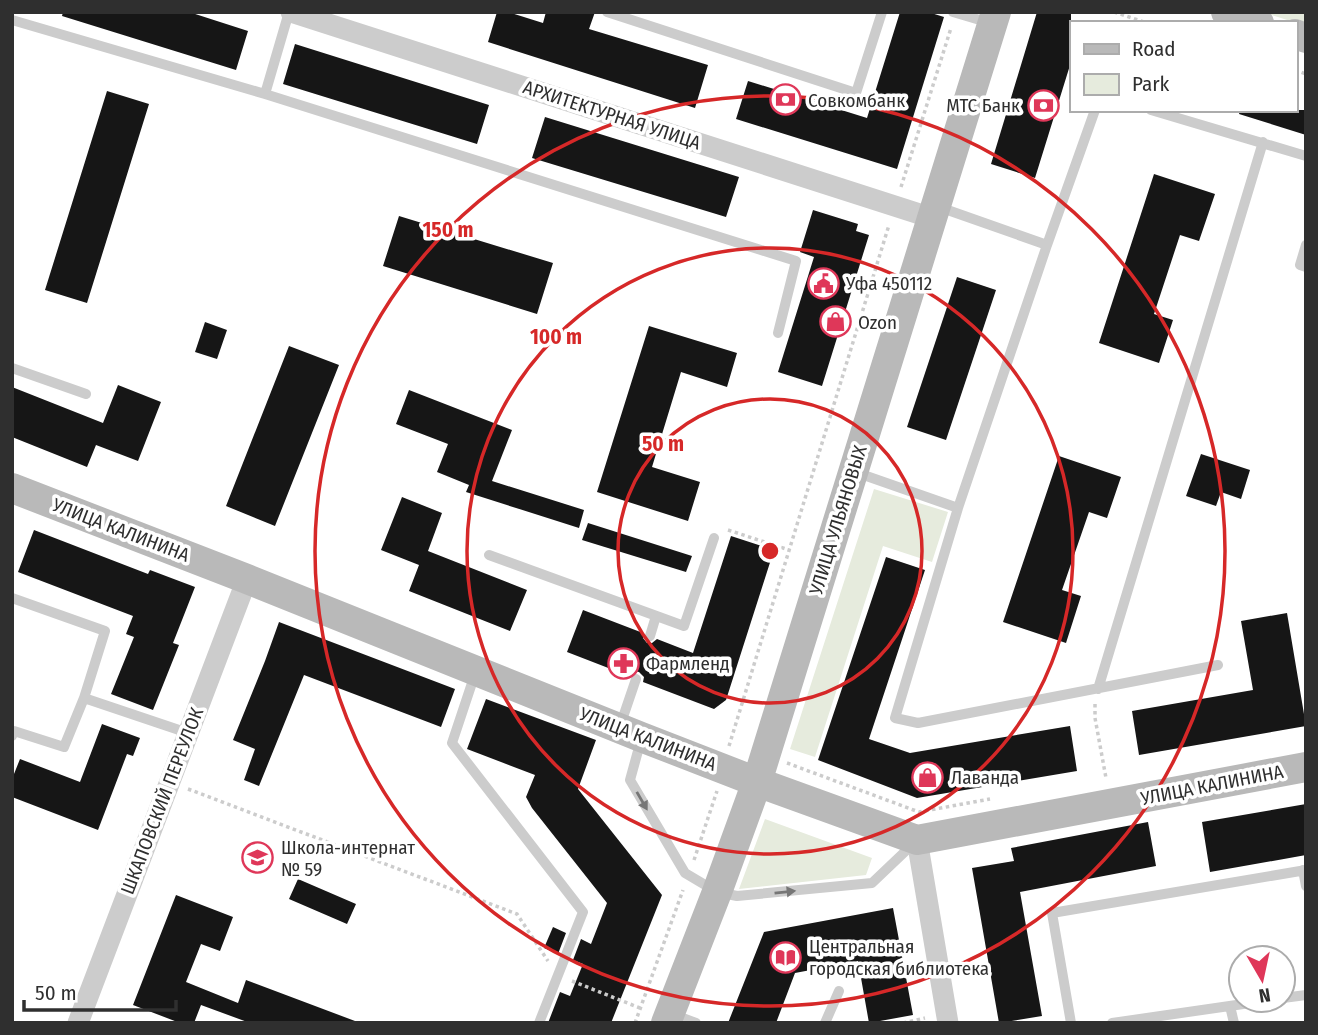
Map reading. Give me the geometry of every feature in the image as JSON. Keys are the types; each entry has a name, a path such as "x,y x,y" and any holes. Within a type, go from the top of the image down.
{"street":[{"name":"АРХИТЕКТУРНАЯ УЛИЦА","path":"290,12 895,206 934,212"},
{"path":"1226,12 1253,21"},
{"name":"УЛИЦА УЛЬЯНОВЫХ","path":"675,1019 761,769 994,18"},
{"name":"УЛИЦА КАЛИНИНА","path":"12,488 723,769 761,769 917,840 1306,767"},
{"name":"ШКАПОВСКИЙ ПЕРЕУЛОК","path":"78,1023 247,579"},
{"path":"917,840 948,1023"}],"lane":[{"path":"265,94 290,12"},
{"path":"607,12 856,93 882,12"},
{"path":"955,13 994,18"},
{"path":"12,20 265,94 796,261 778,333"},
{"path":"1094,112 958,508 895,718 918,723 1218,665"},
{"path":"1158,112 1306,156"},
{"path":"1098,689 1263,142"},
{"path":"934,212 1047,245"},
{"path":"1306,245 1300,265 1306,267"},
{"path":"12,368 86,394"},
{"path":"853,472 958,508"},
{"path":"489,555 684,625 714,538"},
{"path":"12,598 106,631 84,698 64,747 14,731 12,736"},
{"path":"650,636 656,615"},
{"path":"476,671 452,743 583,912 539,1023"},
{"path":"636,679 630,733 630,780 689,876 718,892 737,896 872,883 917,840"},
{"path":"84,698 188,733"},
{"path":"1071,1023 1052,913 1305,870 1306,886"},
{"path":"825,1023 839,991"},
{"path":"1112,1023 1159,1019 1227,1007"}],"path":[{"path":"1114,12 1141,21"},
{"path":"635,1023 719,786 955,13"},
{"path":"714,538 716,526 789,550"},
{"path":"1098,689 1094,708 1106,778"},
{"path":"761,769 784,762 919,812 999,797"},
{"path":"169,782 517,914 558,975 640,1009 675,1019"},
{"path":"903,1023 925,1018"}],"green space":[{"path":"1262,12 1306,12 1306,26"},
{"path":"874,489 948,512 932,562 883,546 815,757 790,749"},
{"path":"765,819 872,858 866,875 739,889"}],"building":[{"path":"63,12 189,12 248,31 236,70 62,16"},
{"path":"497,12 508,12 543,23 546,12 595,12 589,29 708,65 695,108 488,42"},
{"path":"900,12 928,12 944,17 897,169 736,119 748,81 867,118"},
{"path":"1037,12 1071,12 1070,65 1035,178 991,164"},
{"path":"295,44 489,105 477,144 283,84"},
{"path":"107,91 149,104 87,303 45,290"},
{"path":"1306,110 1306,135 1239,114"},
{"path":"545,117 739,177 726,217 532,158"},
{"path":"1154,174 1215,194 1199,241 1180,235 1154,314 1173,320 1159,363 1099,343"},
{"path":"813,210 858,224 856,231 869,235 822,386 778,372 814,257 800,252"},
{"path":"399,216 553,263 537,314 383,266"},
{"path":"957,277 996,290 946,440 907,427"},
{"path":"205,322 227,330 217,359 195,352"},
{"path":"649,326 737,353 727,387 681,372 652,467 700,482 688,521 597,492"},
{"path":"289,346 339,365 275,526 226,506"},
{"path":"118,385 161,402 138,461 96,445 87,467 12,437 12,387 103,423"},
{"path":"409,390 512,430 492,481 584,510 579,528 466,492 469,485 437,472 448,444 396,424"},
{"path":"1201,454 1250,470 1241,499 1221,492 1216,506 1186,496"},
{"path":"1059,456 1121,477 1107,518 1089,512 1062,590 1081,596 1066,643 1003,622"},
{"path":"402,497 442,513 428,551 527,590 510,631 409,591 419,565 381,550"},
{"path":"588,523 692,556 686,572 582,540"},
{"path":"34,530 148,574 150,570 195,587 173,643 179,645 153,710 111,694 134,637 126,634 133,616 18,572"},
{"path":"731,536 774,550 726,700 714,709 643,682 644,677 639,672 634,671 629,676 567,652 583,610 643,633 647,643 657,639 693,653"},
{"path":"886,557 925,570 869,739 910,753 1070,726 1077,771 917,798 818,760"},
{"path":"1287,613 1306,726 1139,755 1132,711 1253,690 1241,621"},
{"path":"279,622 455,689 441,727 304,675 259,786 244,780 255,749 233,740"},
{"path":"486,699 596,740 578,789 662,895 611,1023 548,1023 560,992 570,996 583,964 573,960 581,939 591,944 607,903 532,808 526,797 535,775 467,749"},
{"path":"102,724 140,738 133,756 127,754 98,830 12,797 12,779 20,759 80,782"},
{"path":"1306,804 1306,855 1210,872 1202,822"},
{"path":"1148,822 1156,866 1020,892 1042,1016 999,1023 972,868 1014,861 1011,848"},
{"path":"298,879 356,904 347,924 289,899"},
{"path":"176,895 233,917 220,951 201,944 186,982 238,1003 246,980 355,1021 354,1023 250,1023 201,1005 194,1023 180,1023 133,1005"},
{"path":"893,908 913,1015 869,1023 858,961 795,973 776,1023 728,1023 764,932"},
{"path":"553,927 566,933 558,954 544,948"}],"place":[{"name":"Совкомбанк","path":"785,100"},
{"name":"МТС Банк","path":"1043,105"},
{"name":"Уфа 450112","path":"823,283"},
{"name":"Ozon","path":"835,322"},
{"name":"Фармленд","path":"623,663"},
{"name":"Лаванда","path":"928,777"},
{"name":"Школа-интернат № 59","path":"258,858"},
{"name":"Центральная городская библиотека","path":"786,957"}]}
